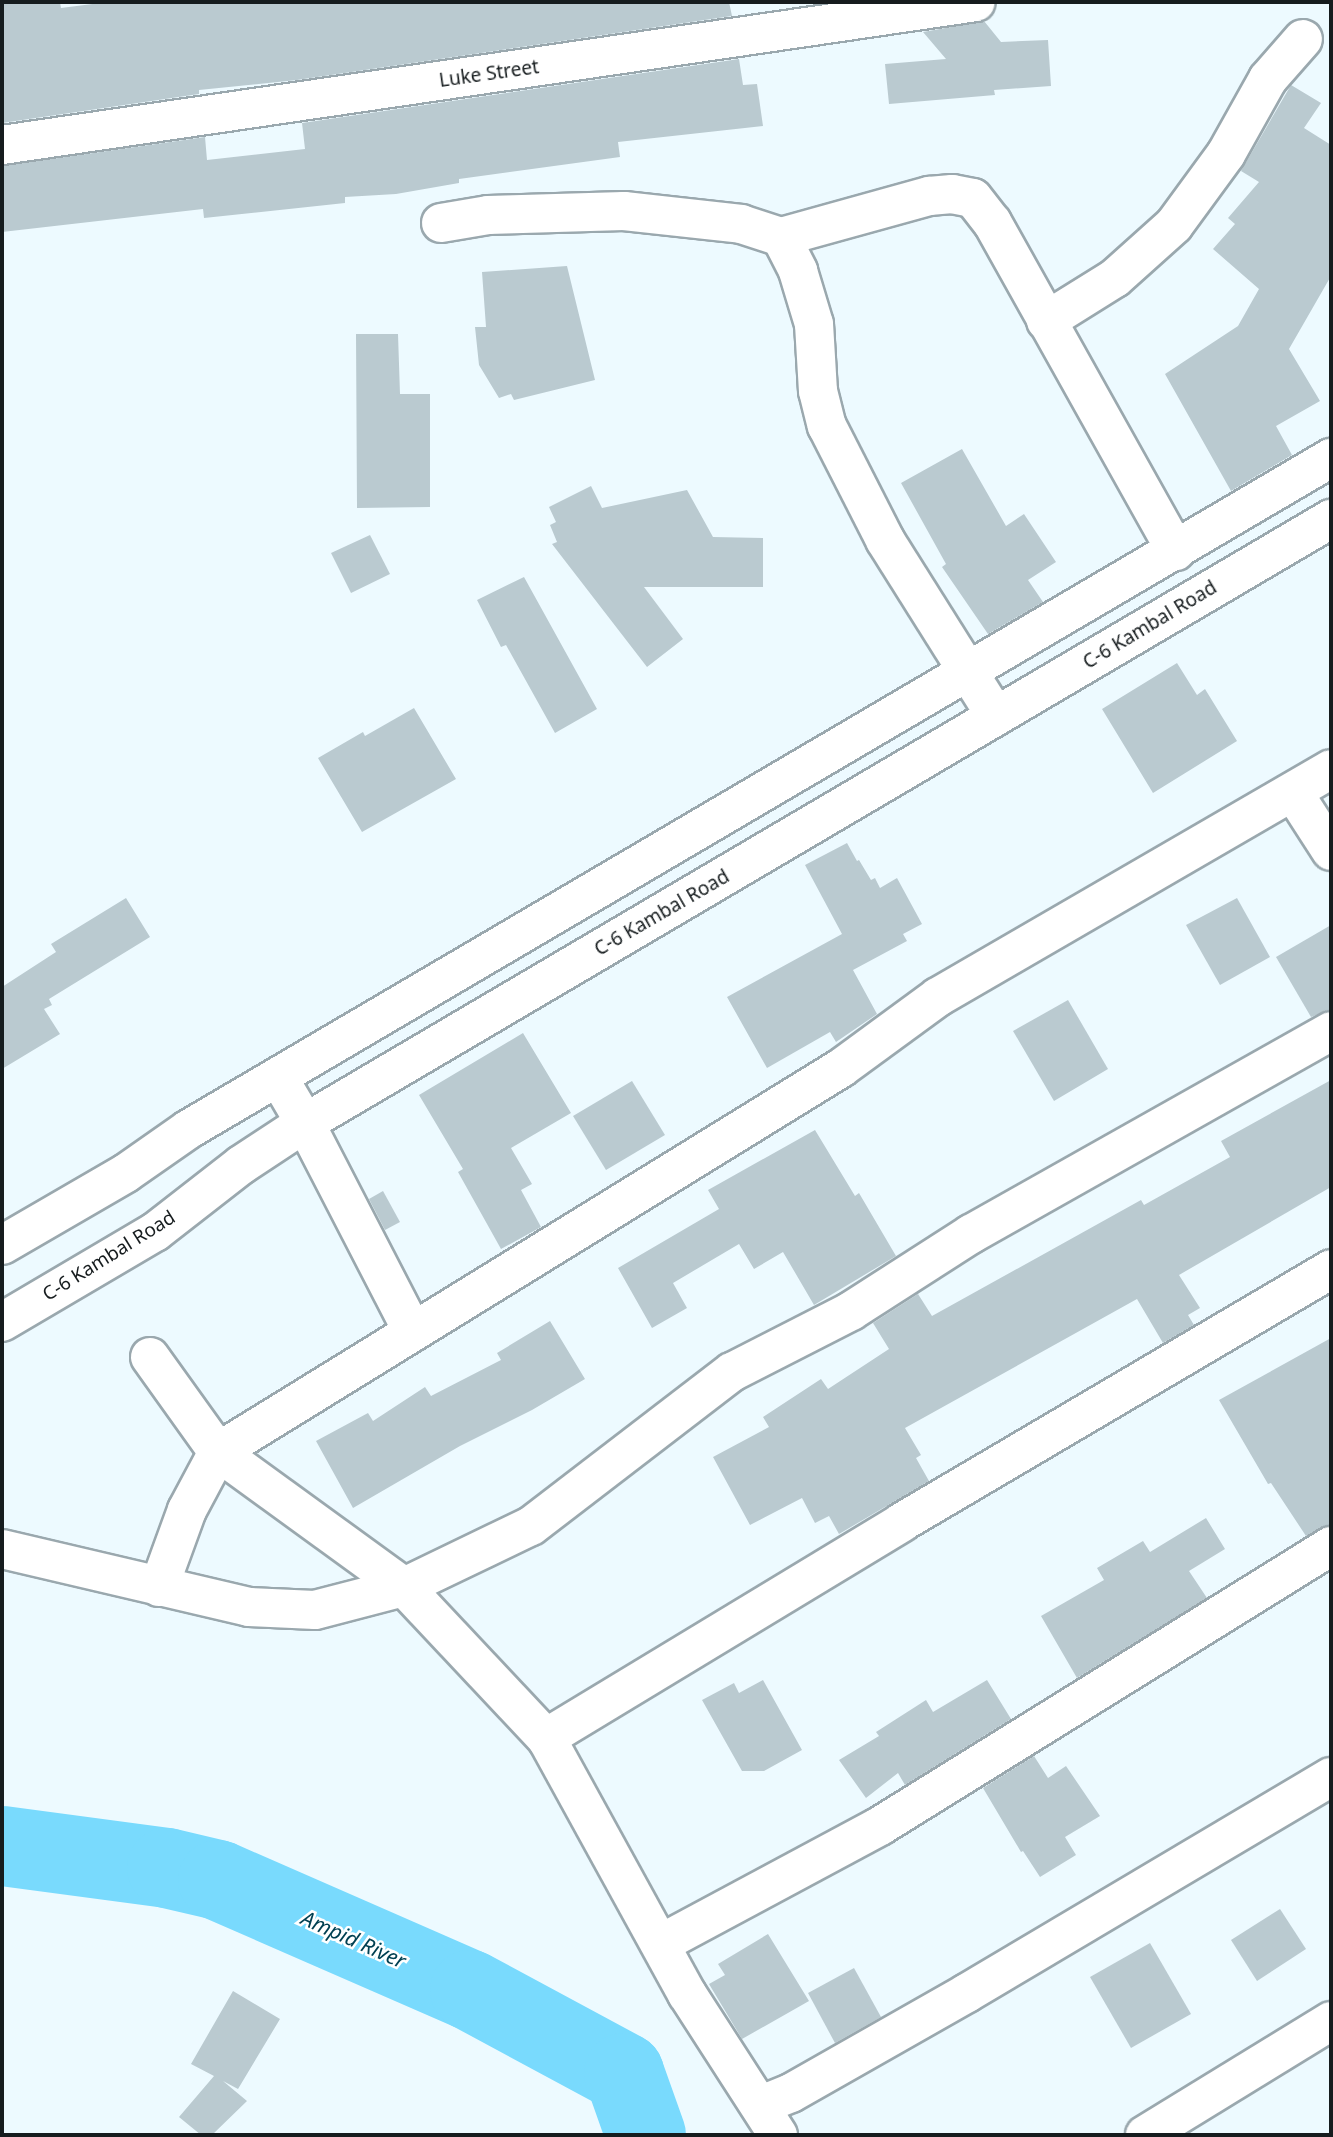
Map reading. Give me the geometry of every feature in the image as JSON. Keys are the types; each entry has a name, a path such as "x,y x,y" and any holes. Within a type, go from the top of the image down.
{"street":[{"name":"Luke Street","path":"2,145 877,9 976,2"},
{"path":"1046,321 1115,278 1174,225 1226,154 1268,79 1303,39"},
{"path":"440,223 488,215 624,211 741,224 781,237 929,196 952,194 973,198 992,222 1177,551"},
{"path":"781,237 798,271 814,324 818,391 827,426 885,540 996,716"},
{"path":"2,1245 126,1173 189,1129 969,670 1177,551 1331,458"},
{"name":"C-6 Kambal Road","path":"2,1322 155,1232 241,1165 305,1123 1331,519"},
{"path":"159,1587 187,1510 218,1452 841,1068 938,997 1331,769"},
{"path":"1293,792 1331,851"},
{"path":"2,1549 250,1608 315,1611 404,1587 531,1526 732,1372 851,1311 971,1234 1331,1031"},
{"path":"278,1077 305,1123 413,1332"},
{"path":"546,1738 902,1522 1331,1269"},
{"path":"150,1357 218,1452 404,1587 546,1738 624,1882 662,1944 687,1994 770,2120 791,2093 967,1993 1331,1777"},
{"path":"662,1944 880,1826 1331,1546"},
{"path":"1145,2135 1331,2021"}],"building":[{"path":"2,2 60,2 61,8 108,2 729,2 732,16 297,80 199,90 199,94 2,123"},
{"path":"984,21 1001,42 1048,40 1051,86 994,90 995,95 889,104 885,64 946,59 923,32"},
{"path":"739,59 743,85 757,84 763,126 618,142 620,157 459,179 459,183 396,194 345,197 345,203 204,218 203,209 2,232 2,166 205,137 207,160 305,149 302,123"},
{"path":"1291,85 1321,103 1304,128 1331,145 1331,276 1289,349 1320,401 1276,426 1292,455 1231,491 1165,374 1238,326 1259,289 1213,249 1235,224 1228,218 1259,182 1241,171"},
{"path":"567,266 595,380 514,400 511,394 499,398 479,365 475,327 486,327 482,272"},
{"path":"356,334 398,334 400,394 430,394 430,507 357,508"},
{"path":"962,449 1006,526 1024,514 1056,562 1028,580 1043,602 988,634 942,567 946,564 901,483"},
{"path":"591,486 602,508 687,490 713,537 763,538 763,587 644,587 683,639 647,667 552,544 557,542 550,525 556,522 549,507"},
{"path":"370,535 390,574 351,593 331,553"},
{"path":"524,577 597,709 555,733 506,645 501,647 477,600"},
{"path":"1177,663 1197,695 1205,689 1237,741 1153,793 1102,709"},
{"path":"414,708 456,779 362,832 318,758 363,732 365,736"},
{"path":"847,843 857,861 859,860 871,880 875,878 880,888 897,878 922,924 903,934 907,941 853,970 877,1014 836,1042 830,1032 767,1068 727,997 842,934 805,865"},
{"path":"126,898 150,937 49,999 52,1005 44,1009 60,1034 2,1069 2,987 56,952 51,944"},
{"path":"1237,898 1270,957 1220,985 1186,925"},
{"path":"1331,925 1331,1009 1311,1017 1276,957"},
{"path":"1068,1000 1108,1069 1054,1101 1013,1031"},
{"path":"523,1033 571,1113 511,1148 532,1184 521,1190 541,1227 501,1249 458,1172 463,1169 419,1095"},
{"path":"1331,1080 1331,1187 1179,1275 1200,1308 1188,1315 1194,1325 1163,1343 1137,1299 905,1428 921,1455 916,1458 929,1481 839,1534 829,1516 815,1523 802,1498 750,1525 713,1457 769,1427 763,1417 821,1379 828,1389 889,1349 873,1323 918,1294 932,1316 1141,1200 1144,1205 1230,1157 1221,1141"},
{"path":"632,1081 665,1135 606,1170 573,1116"},
{"path":"815,1130 855,1196 859,1193 896,1256 814,1305 783,1252 754,1269 739,1244 673,1283 687,1308 652,1328 618,1268 719,1209 708,1190"},
{"path":"383,1191 400,1222 385,1230 369,1199"},
{"path":"550,1321 585,1379 532,1410 460,1446 353,1508 316,1441 368,1413 373,1421 425,1387 431,1396 501,1360 497,1353"},
{"path":"1331,1338 1331,1524 1306,1536 1271,1483 1268,1484 1219,1400"},
{"path":"1206,1518 1225,1549 1189,1571 1207,1598 1077,1678 1041,1616 1104,1580 1097,1568 1143,1541 1150,1552"},
{"path":"763,1680 802,1750 764,1771 742,1771 702,1700 734,1683 739,1693"},
{"path":"987,1680 1011,1719 905,1785 898,1773 866,1798 839,1760 879,1736 876,1732 926,1700 933,1712"},
{"path":"1034,1756 1048,1778 1066,1766 1100,1816 1065,1837 1076,1855 1040,1877 1023,1851 1021,1852 983,1788"},
{"path":"1280,1909 1306,1949 1257,1981 1231,1940"},
{"path":"768,1934 809,2001 742,2039 709,1984 725,1975 718,1964"},
{"path":"1150,1943 1191,2014 1131,2048 1090,1977"},
{"path":"854,1968 881,2017 835,2043 808,1993"},
{"path":"233,1991 280,2019 238,2089 223,2081 247,2101 212,2135 201,2135 179,2117 214,2076 191,2064"}],"waterway":[{"name":"Ampid River","path":"2,1846 167,1868 218,1880 470,1990 624,2073 646,2135"}]}
